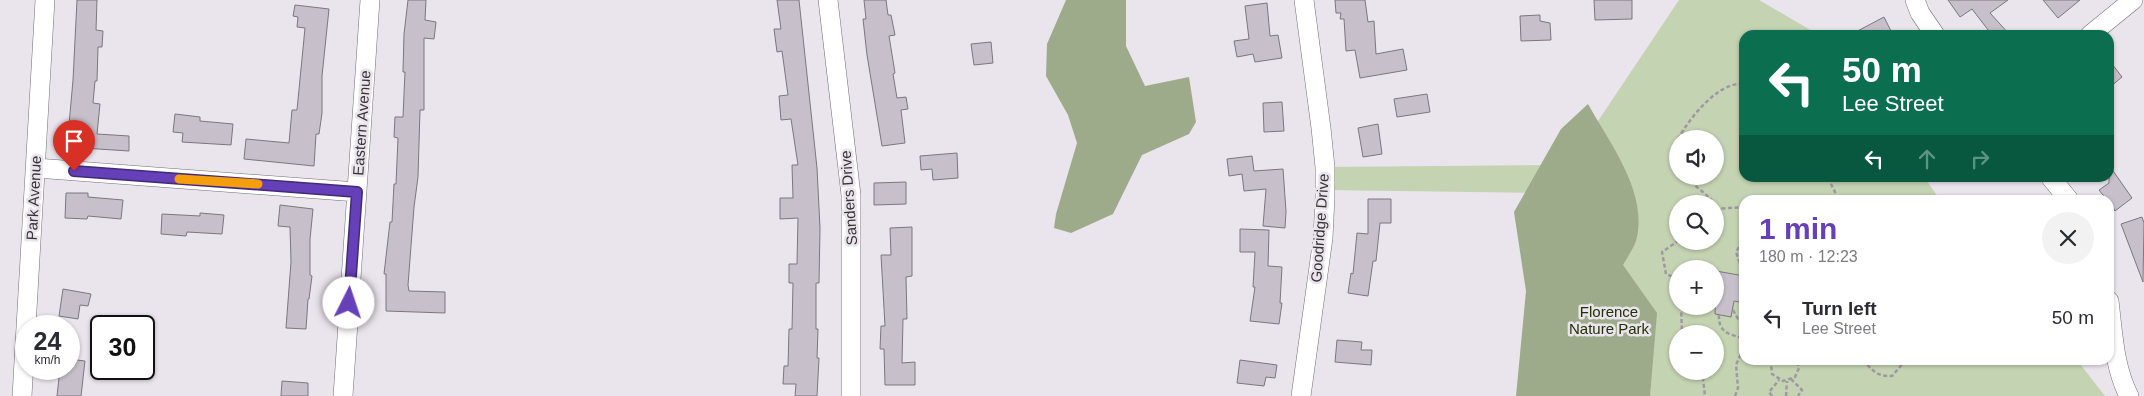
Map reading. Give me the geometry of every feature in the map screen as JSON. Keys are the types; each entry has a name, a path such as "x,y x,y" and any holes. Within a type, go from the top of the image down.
{"street":[{"name":"Park Avenue","path":"22,396 45,0"},
{"name":"Eastern Avenue","path":"343,396 370,0"},
{"name":"Sanders Drive","path":"828,0 851,195 852,396"},
{"name":"Goodridge Drive","path":"1301,396 1326,198 1321,128 1304,0"},
{"path":"1915,0 1920,13 1932,30"},
{"path":"2096,30 2133,0"},
{"path":"36,168 357,192"},
{"path":"2054,182 2065,195"},
{"path":"2114,344 2122,382 2129,396"}],"path":[{"path":"1685,130 1712,96 1723,88 1739,85"},
{"path":"1830,182 1836,195"},
{"path":"1692,185 1707,195"},
{"path":"1724,207 1739,207"},
{"path":"1739,246 1736,252 1739,261"},
{"path":"1669,247 1662,252 1666,274 1669,275"},
{"path":"1733,310 1739,320"},
{"path":"1719,315 1720,327 1724,332 1739,336"},
{"path":"1734,396 1738,388 1736,365 1739,358"},
{"path":"1770,365 1772,374 1779,380 1787,381 1792,380 1799,368 1798,365"},
{"path":"1867,365 1874,373 1883,376 1892,376 1902,365"},
{"path":"1703,380 1705,396"},
{"path":"1772,396 1770,392 1779,380"},
{"path":"1792,380 1802,390 1798,396"},
{"path":"1786,396 1787,381"}],"green space":[{"path":"1066,0 1126,0 1126,46 1145,86 1189,77 1196,122 1189,134 1142,155 1113,214 1071,233 1054,228 1056,214 1077,143 1068,115 1046,76 1047,44"},
{"name":"Florence Nature Park","path":"1679,0 1759,0 1810,30 1739,30 1739,182 1928,182 1937,195 1739,195 1739,365 2081,365 2105,396 1534,396 1548,193 1325,190 1325,167 1559,165 1594,127"},
{"path":"1588,104 1625,170 1637,205 1639,223 1636,241 1623,265 1657,313 1650,396 1516,396 1526,291 1514,212 1561,129"}],"building":[{"path":"77,0 97,0 96,30 103,31 102,47 98,47 97,81 95,81 93,103 100,104 97,134 129,136 129,151 67,147"},
{"path":"408,0 426,0 425,20 436,22 434,39 424,38 424,110 420,110 418,177 408,285 409,291 445,292 445,313 386,311 386,274 384,274 390,222 392,222 394,184 396,184 398,138 394,137 395,117 403,117 404,34"},
{"path":"777,0 799,0 817,168 820,228 819,283 816,283 817,358 819,358 817,396 795,396 796,384 783,384 784,366 788,366 789,329 792,329 793,283 789,283 789,264 797,264 798,218 780,219 780,198 793,198 792,165 798,165 791,119 781,120 779,96 788,95 782,51 777,52 774,29 781,29"},
{"path":"864,0 886,0 888,15 891,15 895,35 889,36 897,98 906,97 908,109 901,110 905,143 882,146 867,55 863,19 866,19"},
{"path":"1335,0 1365,0 1368,22 1374,21 1376,54 1403,49 1407,70 1360,78 1355,50 1346,51 1344,19 1340,19 1341,13 1336,13"},
{"path":"1594,0 1632,0 1632,19 1595,20"},
{"path":"1948,0 2008,0 1990,13 2005,30 1988,30 1972,9 1960,17"},
{"path":"2043,0 2080,0 2058,18"},
{"path":"1267,3 1270,36 1278,35 1282,58 1255,62 1253,54 1237,57 1234,41 1249,39 1245,6"},
{"path":"295,5 329,9 322,76 322,113 319,134 316,134 314,166 244,159 246,139 289,143 292,110 297,110 305,28 297,27 298,17 293,16"},
{"path":"1540,15 1540,21 1550,23 1551,40 1521,41 1520,16"},
{"path":"1884,17 1890,30 1859,30"},
{"path":"991,42 993,63 974,65 971,44"},
{"path":"2114,67 2122,77 2114,84"},
{"path":"1427,94 1430,112 1397,117 1394,99"},
{"path":"1282,102 1284,131 1264,132 1263,103"},
{"path":"175,114 200,117 200,121 233,124 231,145 182,142 183,133 173,132"},
{"path":"1378,124 1382,154 1363,157 1358,128"},
{"path":"957,153 958,178 933,180 932,169 921,170 920,156"},
{"path":"1252,156 1254,171 1283,169 1286,211 1285,228 1263,226 1266,189 1244,191 1242,174 1229,176 1227,159"},
{"path":"2114,172 2132,198 2115,211 2114,195 2103,195 2099,190 2114,182"},
{"path":"906,182 906,204 874,205 874,183"},
{"path":"66,193 88,193 88,197 123,200 121,219 88,216 87,219 65,218"},
{"path":"1368,199 1391,199 1391,223 1380,223 1376,261 1373,261 1368,296 1348,293 1351,273 1353,274 1357,233 1368,234"},
{"path":"280,205 313,209 310,239 310,275 312,276 306,329 286,328 291,262 290,227 278,226"},
{"path":"200,213 224,215 222,234 187,232 186,236 161,234 162,214 200,216"},
{"path":"2142,217 2144,223 2143,282 2121,224"},
{"path":"912,227 912,276 906,277 907,319 903,319 902,363 915,362 915,385 885,385 884,349 880,349 881,326 885,326 881,255 891,255 890,228"},
{"path":"1240,229 1269,230 1268,266 1282,267 1280,303 1282,303 1279,324 1250,321 1255,287 1253,287 1255,252 1240,252"},
{"path":"1724,272 1739,275 1739,302 1734,301 1731,317 1720,315 1724,315"},
{"path":"63,289 91,294 88,306 80,305 79,315 59,315"},
{"path":"1337,340 1362,342 1361,350 1372,350 1371,365 1335,362"},
{"path":"80,360 85,361 81,396 57,396 59,380 80,380"},
{"path":"1240,360 1277,365 1275,378 1266,377 1264,386 1237,383"},
{"path":"282,381 308,383 308,396 281,396"}],"slow traffic":[{"path":"179,179 258,184"}],"route":[{"path":"74,171 357,192 349,303"}]}
